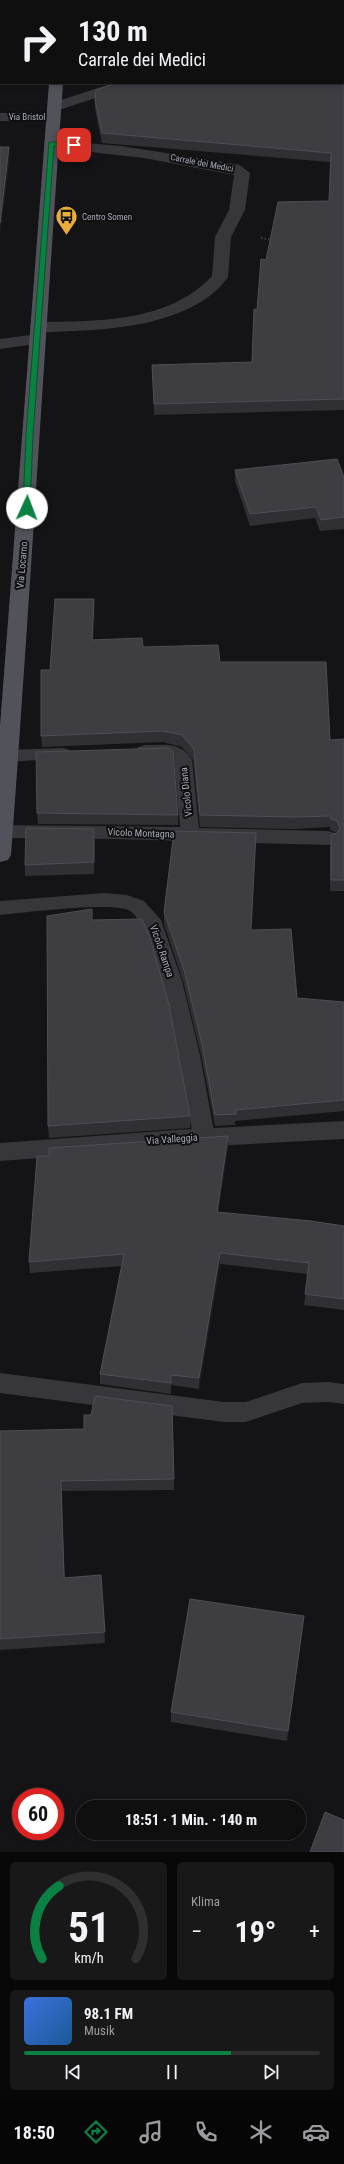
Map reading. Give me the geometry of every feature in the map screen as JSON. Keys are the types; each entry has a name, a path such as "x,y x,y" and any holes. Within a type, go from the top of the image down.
{"main road":[{"name":"Via Locarno","path":"0,854 7,756 4,735 27,508 37,333 56,84"}],"street":[{"name":"Via Bristol","path":"0,117 54,112 124,84"},
{"name":"Carrale dei Medici","path":"37,333 130,323 158,315 204,292 220,277 222,237 237,210 242,183 242,173 236,168 100,146 51,144"},
{"path":"0,344 37,333"},
{"name":"Via Valleggia","path":"0,1152 204,1137 344,1130"}],"lane":[{"name":"Vicolo Diana","path":"124,751 163,750 175,752 183,760 190,834"},
{"path":"7,756 77,753"},
{"name":"Vicolo Montagna","path":"2,832 190,834 328,838"},
{"name":"Vicolo Rampa","path":"0,908 104,900 127,902 137,906 151,920 172,980 189,1055 204,1137"},
{"path":"0,1383 224,1412 246,1412 302,1393 328,1392 344,1394"}],"path":[{"path":"255,237 275,240"}],"building":[{"path":"114,84 344,84 344,399 154,404 152,365 252,362 254,309 257,310 261,259 266,260 278,202 329,201 331,153 102,133 95,100 96,90"},
{"path":"0,147 9,147 0,223"},
{"path":"337,459 344,477 344,517 321,520 316,507 250,514 235,470"},
{"path":"55,599 94,599 92,640 142,638 143,647 218,645 220,662 326,662 330,740 344,739 344,880 331,880 331,835 337,833 340,828 337,821 331,819 331,816 294,817 200,815 194,749 182,735 163,731 41,736 41,670 50,670"},
{"path":"168,748 173,752 178,815 37,813 36,752"},
{"path":"26,828 94,829 94,862 25,865"},
{"path":"174,831 256,833 251,930 291,929 297,998 344,1002 344,1100 236,1110 236,1114 215,1115 202,1044 184,970 164,912"},
{"path":"92,909 92,920 142,919 150,938 169,1005 190,1116 48,1126 47,916"},
{"path":"228,1136 217,1212 311,1221 344,1226 344,1299 305,1294 309,1263 220,1253 199,1378 171,1375 171,1383 100,1374 124,1254 29,1262 37,1156 49,1156 49,1148"},
{"path":"95,1396 172,1406 174,1479 61,1481 64,1578 101,1575 105,1632 0,1639 0,1431 84,1429 84,1415 91,1415"},
{"path":"190,1599 304,1616 288,1731 171,1712"},
{"path":"325,1812 344,1820 344,1852 310,1852"}],"place":[{"name":"Centro Somen","path":"66,236"}],"route":[{"path":"27,508 30,435 51,144 74,145"}]}
